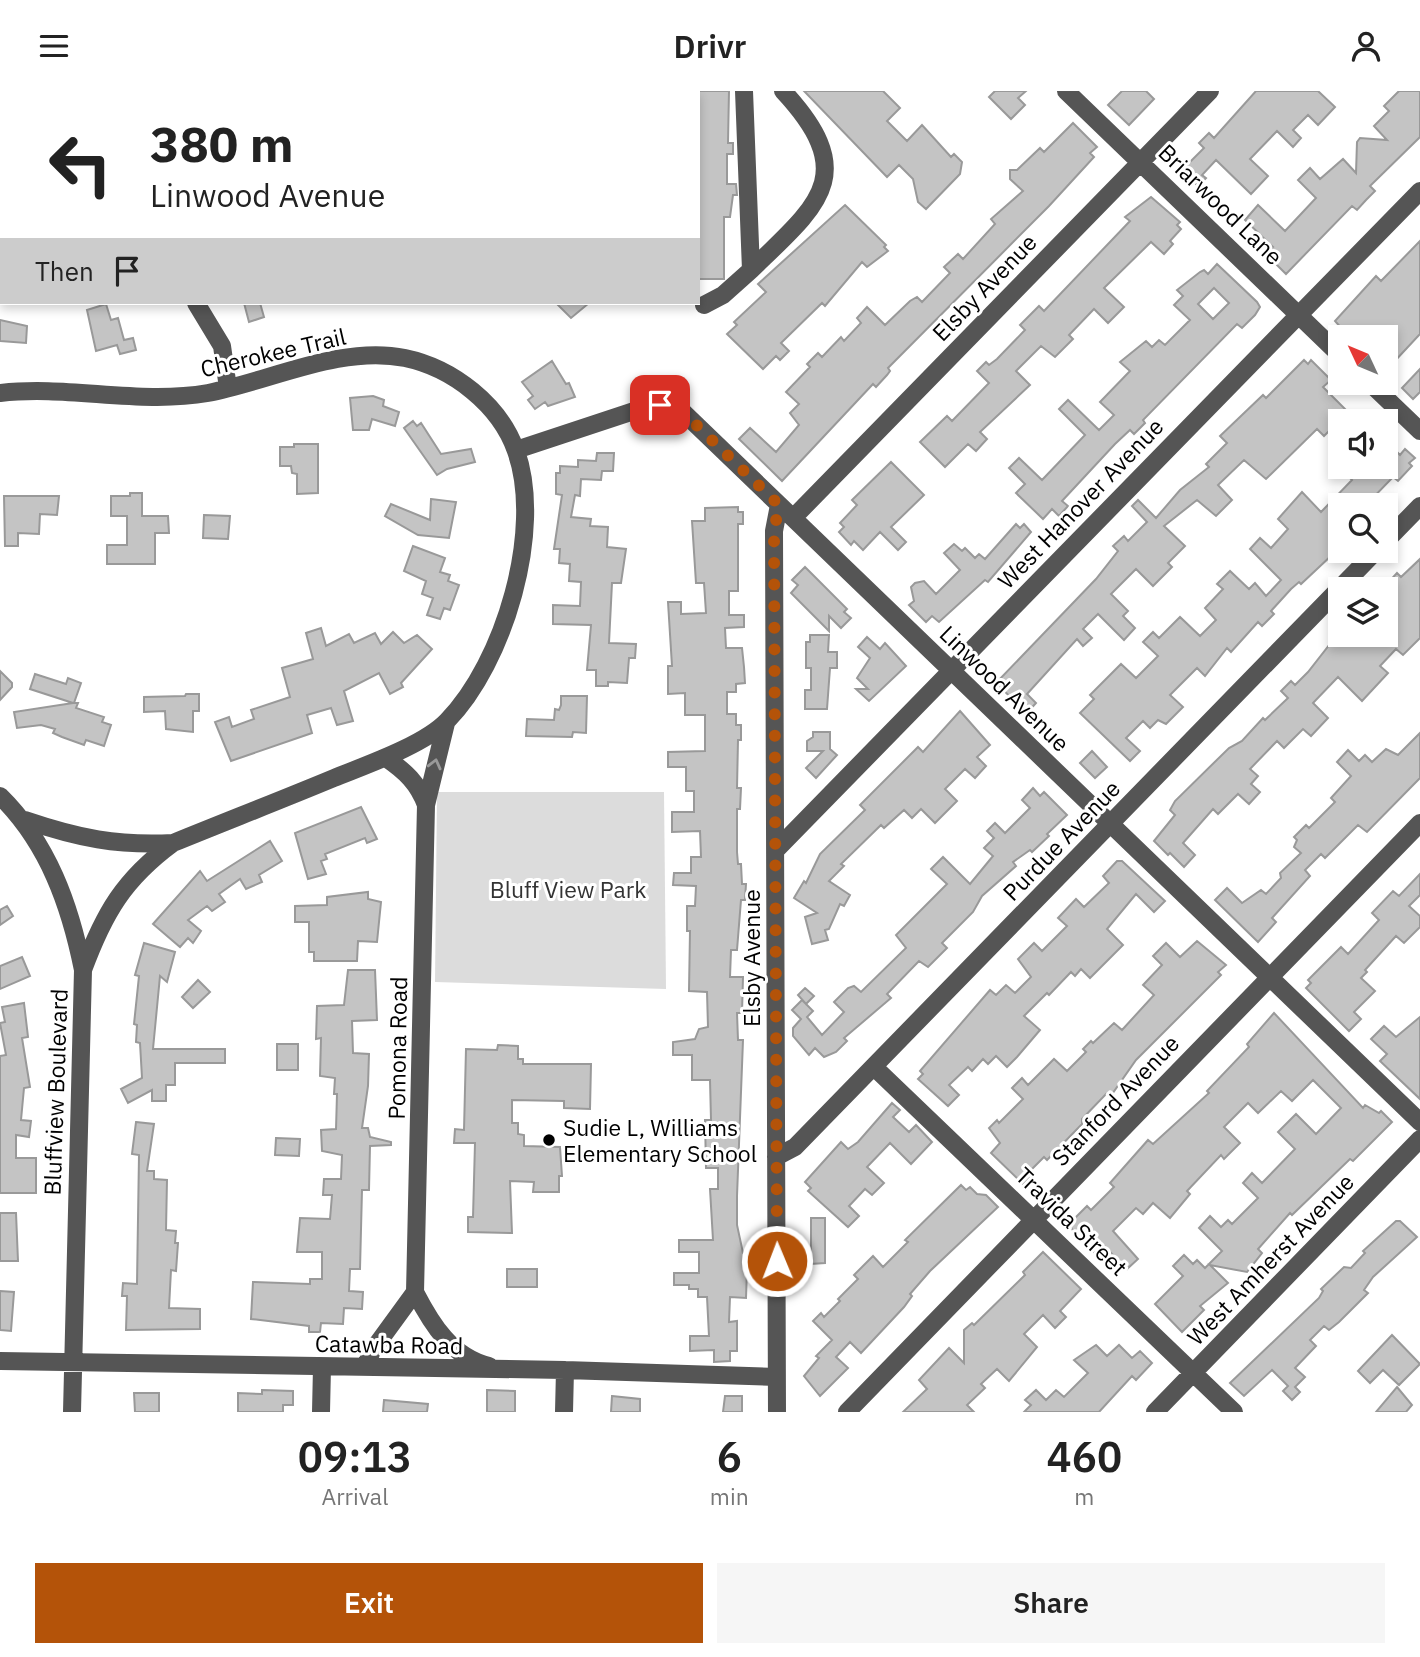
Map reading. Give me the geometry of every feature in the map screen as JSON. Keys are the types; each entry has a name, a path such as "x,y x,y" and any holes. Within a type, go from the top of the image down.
{"street":[{"path":"744,91 751,269"},
{"path":"704,305 723,295 751,269 804,217 820,197 827,170 819,144 795,104 783,91"},
{"name":"Briarwood Lane","path":"1066,91 1328,343"},
{"name":"Elsby Avenue","path":"793,517 1210,91"},
{"name":"West Hanover Avenue","path":"776,850 1420,191"},
{"path":"197,305 222,345 228,388"},
{"name":"Cherokee Trail","path":"0,393 44,391 174,397 228,388 334,361 380,356 405,358 452,376 473,391 490,409 516,450 524,507 516,588 496,647 446,723 386,758 173,842 147,863 110,906 83,970"},
{"path":"1382,395 1420,431"},
{"name":"Linwood Avenue","path":"516,450 646,407 673,407 694,422 1420,1122"},
{"name":"Elsby Avenue","path":"777,1412 774,531 779,505"},
{"path":"1398,529 1420,506"},
{"name":"Purdue Avenue","path":"776,1157 795,1147 1364,563"},
{"name":"Pomona Road","path":"415,1293 426,805 446,723"},
{"path":"386,758 407,772 420,789 426,805"},
{"name":"Bluffview Boulevard","path":"0,796 25,820 67,904 83,970 72,1412"},
{"name":"Cherokee Trail","path":"25,820 93,841 130,844 173,842"},
{"name":"Stanford Avenue","path":"846,1412 1420,823"},
{"name":"Travida Street","path":"874,1066 1234,1412"},
{"name":"West Amherst Avenue","path":"1155,1412 1420,1139"},
{"path":"365,1367 372,1351 415,1293 429,1319 460,1352 480,1364 506,1371"},
{"name":"Catawba Road","path":"0,1361 565,1370 776,1377"},
{"path":"321,1412 322,1367"},
{"path":"564,1412 565,1370"}],"green space":[{"name":"Bluff View Park","path":"437,792 664,792 666,989 435,982"}],"building":[{"path":"700,91 729,91 728,143 733,143 733,154 727,154 727,184 736,184 737,195 733,195 730,217 724,217 724,279 700,279"},
{"path":"804,91 883,91 900,108 887,121 907,141 922,125 951,157 954,154 962,162 960,174 926,209 918,202 913,179 899,165 887,177"},
{"path":"995,91 1026,91 1018,98 1025,105 1011,119 989,97"},
{"path":"1122,91 1146,91 1154,99 1129,125 1108,105"},
{"path":"1256,91 1318,91 1335,107 1318,125 1308,115 1293,130 1301,138 1293,147 1277,131 1250,159 1268,176 1251,194 1216,160 1202,175 1206,178 1198,186 1182,170 1204,148 1199,143 1209,133 1214,138"},
{"path":"1399,91 1420,91 1420,137 1370,186 1375,191 1357,210 1352,206 1286,274 1271,259 1275,256 1269,250 1273,247 1245,220 1258,205 1285,231 1316,198 1298,180 1310,168 1320,179 1343,159 1356,173 1357,142 1360,138 1387,140 1374,126 1389,111 1384,106"},
{"path":"1073,123 1097,147 1090,153 1094,157 888,368 890,371 876,387 873,384 782,481 739,439 750,428 776,452 799,425 790,413 799,404 786,392 810,367 807,364 818,353 822,357 841,337 844,341 861,323 857,318 867,307 885,325 910,301 917,297 922,302 950,273 944,267 958,254 963,259 995,224 991,219 1023,191 1010,179 1010,170 1017,170 1040,148 1044,152"},
{"path":"1151,197 1180,222 1177,225 1181,229 1170,241 1173,244 1164,254 1151,242 1104,288 1124,307 1108,323 1094,309 1069,335 1073,339 1055,357 1041,346 1016,371 1030,385 980,432 987,439 976,451 968,444 945,467 920,442 947,416 952,421 989,383 977,371 986,362 989,365 997,359 1025,330 1020,325 1039,306 1044,311 1130,221 1125,217"},
{"path":"845,205 886,245 884,247 888,251 867,267 862,262 825,306 822,303 781,343 789,351 780,360 776,356 763,369 727,334 737,325 734,322 766,292 758,284"},
{"path":"1420,241 1420,334 1398,358 1398,325 1339,325 1335,321 1376,276 1381,281"},
{"path":"1217,264 1257,302 1260,307 1255,315 1242,328 1237,324 1143,420 1145,423 1134,434 1130,430 1115,444 1062,501 1068,506 1059,516 1052,509 1043,519 1016,493 1025,484 1009,468 1019,458 1042,480 1085,435 1059,409 1068,400 1099,430 1114,415 1100,402 1130,371 1120,362 1146,341 1152,347 1159,340 1165,345 1190,320 1174,305 1183,296 1177,290 1200,272 1204,270 1208,274","holes":["1214,288 1229,303 1213,319 1198,304"]},
{"path":"106,305 111,320 118,318 124,340 133,338 136,350 120,354 117,345 96,351 87,310"},
{"path":"245,305 261,305 264,317 249,322"},
{"path":"558,305 587,305 571,318"},
{"path":"0,320 27,326 26,343 0,341"},
{"path":"1304,360 1308,364 1311,360 1328,377 1328,383 1323,387 1328,395 1345,409 1328,409 1328,432 1324,436 1317,429 1266,479 1244,460 1218,485 1232,500 1216,516 1197,500 1164,526 1185,546 1168,563 1172,567 1153,586 1136,569 1111,594 1128,611 1123,616 1135,628 1124,640 1098,614 1083,629 1092,638 1083,646 1077,639 1027,694 1036,703 1027,713 996,683 1096,579 1118,551 1113,546 1124,536 1128,541 1147,522 1132,506 1138,500 1156,518 1180,490 1209,467 1206,464 1227,443 1220,436 1263,395 1266,398"},
{"path":"552,361 566,384 569,383 575,397 548,406 545,402 535,409 528,400 533,396 522,382"},
{"path":"1420,369 1420,392 1413,399 1402,388"},
{"path":"373,396 384,400 383,406 399,412 395,426 372,419 369,430 353,430 350,398"},
{"path":"413,421 417,426 421,423 441,454 471,449 475,462 447,469 437,475 404,428"},
{"path":"294,444 318,444 318,493 297,494 297,474 292,473 291,466 280,466 280,447 294,447"},
{"path":"1405,449 1415,458 1409,463 1412,466 1398,481 1396,479 1398,479 1398,453 1400,455"},
{"path":"597,453 614,453 613,471 602,471 601,480 581,479 580,496 575,495 571,517 591,519 590,526 608,527 607,547 626,549 621,583 612,583 609,643 636,644 635,658 629,658 627,683 608,682 608,686 596,686 596,670 587,670 591,625 553,624 553,605 580,606 581,582 569,581 570,564 559,563 560,549 554,549 562,495 556,494 556,473 560,473 560,466 578,467 578,460 596,461"},
{"path":"891,462 924,495 891,527 906,542 898,550 880,532 863,550 854,541 851,545 839,532 844,527 840,523 857,505 852,500"},
{"path":"1391,479 1378,493 1339,493 1352,480"},
{"path":"1302,492 1321,512 1328,505 1328,559 1301,584 1299,582 1291,589 1271,611 1274,614 1262,626 1258,622 1231,652 1227,648 1205,676 1197,668 1170,695 1183,707 1166,724 1158,720 1150,728 1143,721 1126,738 1140,751 1130,761 1080,713 1094,699 1090,695 1121,664 1136,678 1158,656 1143,642 1153,632 1159,638 1180,617 1200,636 1216,620 1205,608 1223,589 1217,584 1230,571 1249,589 1255,583 1266,596 1281,580 1250,549 1260,538 1271,548 1288,529 1278,519"},
{"path":"130,493 142,493 142,516 168,516 169,533 155,533 155,564 107,564 107,545 127,545 127,516 111,516 111,496 130,496"},
{"path":"4,496 59,496 57,515 40,514 39,534 18,533 18,546 5,546"},
{"path":"431,499 456,502 449,538 418,535 385,516 391,504 430,520"},
{"path":"738,507 738,512 743,512 743,524 738,524 738,591 729,591 729,615 744,615 744,627 725,628 726,648 742,648 745,683 736,684 736,692 727,692 727,714 736,714 736,725 741,725 741,740 738,740 737,788 741,788 740,809 737,809 737,852 742,884 746,884 745,900 741,900 737,950 731,950 730,977 743,977 742,1013 737,1013 738,1040 743,1040 737,1225 743,1253 747,1253 747,1268 746,1298 730,1297 729,1322 737,1321 737,1351 730,1351 730,1361 714,1362 714,1350 690,1351 690,1336 709,1336 707,1297 698,1297 698,1289 689,1289 689,1285 674,1285 674,1273 699,1273 699,1252 679,1252 679,1240 713,1240 710,1189 718,1189 718,1168 706,1168 705,1120 711,1120 710,1080 692,1080 692,1055 673,1055 673,1042 695,1039 699,1029 708,1027 707,992 689,991 690,931 687,931 687,906 695,906 696,886 673,885 674,873 691,873 691,857 701,857 700,831 672,832 672,812 694,812 694,791 686,791 686,767 668,767 668,752 705,751 705,715 685,715 685,693 668,694 668,666 672,666 668,602 681,602 681,614 706,613 704,583 696,583 692,521 705,521 705,508"},
{"path":"204,515 230,516 228,539 203,538"},
{"path":"1016,524 1020,528 1024,524 1031,532 988,582 985,580 939,622 932,616 926,622 909,605 914,601 911,587 915,583 924,581 936,594 960,570 944,553 954,544 962,551 965,548 975,558 979,554 985,559"},
{"path":"413,546 445,558 440,572 450,575 448,581 459,585 450,610 444,608 440,619 427,615 433,598 422,594 426,581 404,571"},
{"path":"1420,559 1420,638 1403,655 1396,649 1380,666 1388,673 1362,701 1338,677 1313,703 1328,718 1311,736 1303,729 1284,748 1277,741 1250,769 1258,776 1251,784 1260,792 1249,804 1238,794 1218,814 1213,809 1183,843 1195,855 1184,867 1170,853 1168,855 1154,841 1175,815 1170,810 1175,801 1229,748 1242,741 1263,718 1265,720 1288,698 1281,691 1291,681 1295,685 1328,646 1398,647 1398,577 1393,577 1397,573 1401,577"},
{"path":"805,567 847,609 844,612 851,618 841,628 829,616 829,631 791,593 798,585 792,580"},
{"path":"321,628 326,646 349,634 354,643 375,633 381,644 393,632 404,643 417,635 432,649 401,683 403,687 390,694 379,673 344,691 353,721 337,725 331,708 307,715 312,733 231,761 215,722 229,717 232,727 254,719 251,710 290,697 282,668 313,659 306,633"},
{"path":"810,635 829,635 828,652 837,652 837,668 830,668 827,709 805,709 805,690 811,690 811,668 806,668 806,642 810,642"},
{"path":"867,637 880,649 885,643 906,666 869,701 856,689 868,689 857,678 870,658 858,647"},
{"path":"0,671 12,683 12,687 0,700"},
{"path":"35,674 66,684 68,678 81,683 74,703 78,703 76,708 104,717 102,722 111,725 104,746 86,740 84,745 53,733 55,729 41,725 17,728 14,712 73,703 30,689"},
{"path":"199,694 199,711 193,711 193,732 166,729 165,711 144,712 144,697"},
{"path":"561,696 587,696 586,733 573,732 572,737 526,736 527,719 554,720 555,709 559,710 561,705"},
{"path":"960,711 990,745 977,757 986,766 975,778 965,769 945,789 957,801 935,823 921,809 912,818 904,810 884,828 881,825 841,864 844,866 829,881 850,895 844,906 840,904 829,929 825,930 828,940 812,944 805,917 817,913 794,898 804,881 806,883 820,854 865,810 860,805 918,747 923,752"},
{"path":"813,732 830,732 830,749 837,755 816,778 806,768 823,751 807,751 807,741 813,737"},
{"path":"1420,733 1420,778 1367,832 1358,825 1325,858 1321,854 1305,870 1310,876 1272,918 1276,922 1258,942 1215,900 1227,888 1242,903 1261,890 1266,894 1281,878 1280,873 1301,853 1294,847 1297,840 1294,837 1306,825 1309,828 1335,802 1331,798 1351,776 1337,762 1348,750 1359,761 1365,755 1372,762 1386,749 1398,755"},
{"path":"1092,751 1107,767 1095,778 1080,763"},
{"path":"1033,788 1040,796 1044,792 1067,815 1032,852 1030,850 1013,862 1016,866 982,896 973,912 942,943 947,948 928,967 919,961 887,994 891,998 844,1038 847,1041 836,1052 824,1057 815,1048 809,1055 793,1036 793,1028 801,1019 792,1010 802,1000 813,1011 807,1017 822,1035 844,1012 834,1002 848,988 854,986 861,992 906,948 896,935 947,884 931,869 943,857 970,884 993,856 984,848 994,838 987,831 995,823 1005,833 1030,808 1022,800"},
{"path":"361,807 377,839 367,843 365,838 325,854 327,859 321,861 326,874 308,879 295,833"},
{"path":"270,841 282,861 259,875 262,882 246,889 240,879 219,894 225,902 212,911 207,906 188,920 201,931 193,943 188,938 180,947 153,924 200,871 207,881"},
{"path":"1117,861 1122,861 1165,901 1154,912 1136,894 1107,929 1123,945 1090,978 1081,969 1075,976 1071,972 1049,995 1047,993 1024,1016 1040,1030 1017,1057 1007,1067 996,1056 988,1064 983,1059 972,1071 968,1067 949,1085 959,1095 948,1106 918,1079 923,1074 920,1071 990,990 996,995 1006,985 1015,993 1031,977 1018,959 1034,943 1042,951 1067,926 1058,918 1076,899 1084,907 1109,883 1103,876"},
{"path":"1420,874 1420,895 1409,906 1420,916 1420,927 1404,943 1396,936 1365,970 1367,972 1361,978 1375,991 1354,1012 1361,1019 1349,1031 1306,988 1311,983 1308,980 1341,947 1348,954 1379,920 1372,913 1393,891 1399,896"},
{"path":"368,892 368,899 381,902 377,942 358,941 357,961 314,961 314,952 309,952 309,922 295,922 295,906 327,905 327,897"},
{"path":"7,906 13,916 0,925 0,910"},
{"path":"1197,941 1226,965 1218,972 1221,975 1136,1060 1110,1097 1106,1094 1082,1119 1082,1124 1047,1160 1044,1157 1029,1172 1032,1175 1023,1184 991,1153 1000,1143 989,1128 997,1120 999,1123 1023,1099 1012,1088 1022,1078 1028,1085 1054,1059 1067,1071 1086,1052 1083,1049 1114,1023 1122,1030 1154,995 1143,985 1162,965 1153,956 1166,943 1180,957"},
{"path":"144,943 175,952 167,982 160,976 153,1049 225,1049 225,1063 175,1063 175,1085 166,1085 166,1101 152,1101 152,1090 128,1103 121,1089 142,1078 140,1043 136,1042 137,1025 134,1024 139,976 135,975"},
{"path":"22,957 30,976 0,989 0,966"},
{"path":"348,970 375,970 377,1020 352,1021 353,1053 369,1054 362,1128 368,1128 370,1137 391,1142 391,1145 370,1146 369,1190 362,1190 360,1269 350,1269 349,1291 363,1292 362,1309 344,1308 343,1324 321,1323 320,1332 309,1332 309,1326 251,1319 253,1282 310,1284 310,1279 322,1279 322,1252 297,1252 300,1218 330,1219 332,1195 323,1195 324,1179 341,1179 342,1155 322,1151 321,1130 336,1129 337,1094 334,1094 335,1078 320,1076 321,1038 316,1039 317,1006 344,1005"},
{"path":"198,980 210,992 193,1008 182,997"},
{"path":"805,988 814,996 806,1004 798,995"},
{"path":"24,1003 28,1037 22,1038 30,1087 24,1088 21,1120 31,1121 29,1137 16,1135 16,1158 36,1158 36,1193 0,1193 0,1056 6,1055 0,1023 5,1022 2,1007"},
{"path":"1274,1013 1363,1108 1365,1105 1379,1113 1381,1111 1392,1122 1353,1161 1350,1159 1292,1215 1290,1213 1258,1249 1262,1253 1247,1272 1210,1265 1228,1283 1200,1306 1204,1310 1182,1332 1155,1304 1183,1276 1173,1266 1184,1255 1193,1264 1197,1260 1205,1268 1222,1251 1199,1228 1210,1216 1221,1227 1228,1220 1232,1224 1258,1198 1243,1183 1252,1173 1262,1183 1295,1149 1278,1132 1296,1114 1316,1134 1341,1108 1313,1080 1292,1101 1281,1091 1258,1113 1248,1103 1224,1127 1240,1143 1224,1159 1221,1155 1187,1191 1190,1194 1170,1218 1153,1203 1143,1214 1136,1208 1113,1231 1138,1259 1127,1269 1103,1245 1095,1253 1068,1225 1087,1206 1091,1210 1114,1187 1110,1183 1148,1140 1153,1144 1209,1093 1207,1091 1249,1047 1247,1044"},
{"path":"1420,1017 1420,1099 1380,1061 1387,1054 1371,1039 1384,1026 1396,1037"},
{"path":"277,1044 298,1044 298,1070 277,1070"},
{"path":"498,1045 518,1046 518,1059 523,1059 523,1064 591,1064 590,1109 564,1108 564,1101 512,1100 512,1123 518,1123 518,1134 524,1135 524,1146 560,1147 562,1176 559,1176 559,1192 533,1192 534,1182 510,1181 512,1233 468,1232 468,1217 473,1217 475,1143 454,1143 455,1129 464,1130 466,1049 497,1050"},
{"path":"892,1103 900,1110 893,1117 909,1132 916,1125 932,1142 911,1164 890,1143 867,1167 884,1183 872,1195 865,1189 849,1206 859,1216 848,1227 808,1191 811,1188 805,1182 841,1142 848,1149 858,1142"},
{"path":"136,1122 154,1124 147,1171 154,1171 154,1179 167,1180 166,1230 176,1231 175,1243 178,1243 176,1271 171,1270 169,1308 200,1309 200,1329 126,1330 127,1296 122,1296 123,1283 137,1284 139,1155 132,1154"},
{"path":"276,1138 300,1139 299,1156 275,1155"},
{"path":"961,1185 966,1190 970,1187 977,1194 986,1195 998,1207 930,1271 910,1294 912,1296 904,1307 861,1353 850,1342 836,1357 848,1368 820,1396 804,1376 819,1358 816,1356 832,1340 813,1321 821,1313 824,1317 840,1301 838,1299 858,1279 854,1275 873,1256 883,1267 908,1242 905,1240"},
{"path":"0,1213 16,1213 18,1261 0,1261"},
{"path":"811,1218 825,1218 825,1263 811,1264"},
{"path":"1396,1221 1400,1221 1417,1237 1373,1277 1364,1290 1368,1293 1339,1322 1329,1330 1324,1326 1310,1340 1316,1346 1295,1368 1305,1377 1295,1387 1300,1392 1292,1400 1283,1391 1288,1386 1272,1370 1244,1396 1230,1383 1319,1298 1323,1291 1321,1289 1344,1267 1351,1268 1365,1253 1363,1251"},
{"path":"1043,1252 1081,1289 1060,1311 1066,1317 1055,1328 1043,1315 1024,1334 1037,1347 1009,1381 997,1369 981,1384 985,1388 967,1405 974,1412 903,1412 927,1389 919,1380 949,1348 964,1363 964,1330 972,1323 974,1325 1025,1275 1023,1272"},
{"path":"507,1269 537,1269 537,1287 507,1287"},
{"path":"0,1291 14,1292 11,1331 0,1330"},
{"path":"1392,1335 1420,1364 1399,1385 1383,1370 1370,1383 1358,1371"},
{"path":"1096,1345 1107,1356 1119,1345 1132,1358 1140,1351 1152,1363 1136,1380 1132,1376 1099,1412 1024,1412 1031,1405 1025,1400 1036,1390 1046,1400 1056,1390 1064,1397 1088,1373 1074,1360"},
{"path":"1397,1387 1412,1405 1406,1412 1376,1412"},
{"path":"262,1390 293,1391 293,1405 283,1405 283,1412 238,1412 238,1393 262,1394"},
{"path":"487,1390 515,1391 515,1412 487,1412"},
{"path":"134,1393 159,1393 159,1412 135,1412"},
{"path":"612,1396 640,1399 640,1412 611,1412"},
{"path":"725,1396 742,1396 742,1412 723,1412"},
{"path":"384,1400 428,1404 427,1412 383,1412"}],"place":[{"name":"Sudie L, Williams Elementary School","path":"549,1140"}],"route":[{"path":"660,405 673,407 684,413 779,505 774,531 777,1261"}]}
